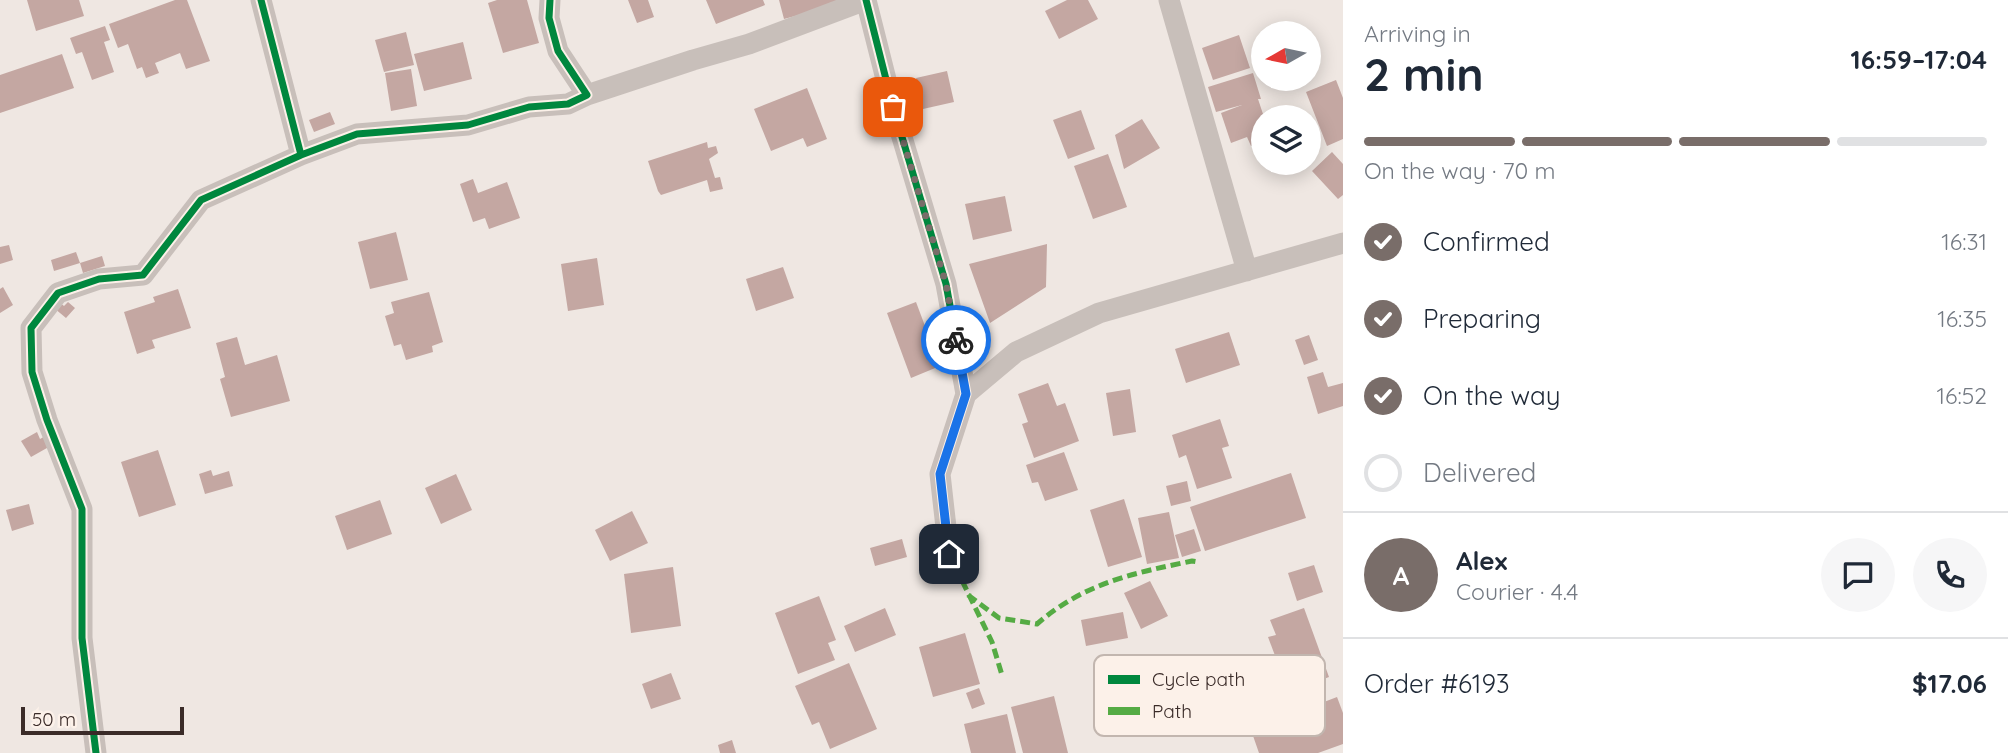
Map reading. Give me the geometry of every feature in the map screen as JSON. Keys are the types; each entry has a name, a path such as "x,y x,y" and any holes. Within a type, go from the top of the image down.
{"street":[{"path":"261,0 301,155"},
{"path":"550,0 549,18 558,51 587,95"},
{"path":"96,753 82,638 82,509 47,420 32,372 31,328 58,293 99,279 143,275 201,200 301,155 358,134 468,125 529,107 568,104 587,95 749,44 866,0 893,107 946,284 966,394 940,474 949,554"},
{"path":"1168,0 1247,271"},
{"path":"966,394 1016,352 1099,313 1343,243"}],"building":[{"path":"27,0 79,0 84,16 36,31"},
{"path":"175,0 187,0 210,61 186,69 180,53 155,63 159,73 146,78 142,67 137,69 128,44 118,48 109,24"},
{"path":"497,0 527,0 539,43 503,53 488,3"},
{"path":"628,0 648,0 654,17 637,23"},
{"path":"706,0 763,0 765,5 716,24"},
{"path":"779,0 843,0 844,3 784,19"},
{"path":"1067,0 1088,0 1098,19 1059,39 1045,11"},
{"path":"105,26 110,40 104,42 114,72 92,80 82,52 76,54 70,38"},
{"path":"406,32 414,65 384,72 375,40"},
{"path":"1239,35 1250,68 1213,80 1202,48"},
{"path":"463,42 472,79 424,91 414,54"},
{"path":"62,54 74,88 0,113 0,75"},
{"path":"411,69 417,106 391,111 385,73"},
{"path":"947,71 954,102 923,109 916,78"},
{"path":"1251,74 1251,91 1259,91 1261,99 1258,99 1260,105 1251,105 1251,146 1247,137 1231,143 1221,113 1242,105 1216,112 1208,87"},
{"path":"1336,80 1343,98 1343,139 1327,146 1321,131 1321,105 1311,105 1306,92 1321,91 1321,86"},
{"path":"807,88 827,139 807,147 803,138 771,151 754,109"},
{"path":"1081,110 1095,149 1068,159 1053,120"},
{"path":"330,112 335,124 314,132 309,120"},
{"path":"1142,119 1160,148 1124,169 1115,135"},
{"path":"707,142 708,148 716,146 718,153 709,159 715,178 720,177 723,189 710,192 707,180 661,195 648,161"},
{"path":"1332,152 1343,164 1343,195 1338,199 1316,175 1321,175 1321,162"},
{"path":"1108,154 1127,207 1093,219 1074,166"},
{"path":"473,179 478,193 507,182 520,218 489,229 485,218 473,222 460,184"},
{"path":"1005,196 1012,231 973,240 965,204"},
{"path":"396,232 408,280 370,289 358,242"},
{"path":"1047,244 1046,287 990,323 969,264"},
{"path":"9,245 13,260 0,264 0,247"},
{"path":"76,252 80,263 54,271 51,260"},
{"path":"102,256 105,266 83,273 80,263"},
{"path":"597,258 604,305 568,311 561,264"},
{"path":"783,267 794,298 756,311 746,279"},
{"path":"3,287 13,305 0,313 0,289"},
{"path":"178,289 191,328 152,340 155,348 137,354 124,312 155,302 153,297"},
{"path":"429,292 443,342 432,346 433,352 406,360 401,344 394,346 385,316 394,313 391,302"},
{"path":"59,302 64,306 68,302 75,308 66,318 54,308"},
{"path":"916,302 940,366 911,378 887,313"},
{"path":"1229,332 1240,365 1186,383 1175,349"},
{"path":"1309,335 1318,360 1304,365 1295,340"},
{"path":"237,337 245,365 277,355 290,401 231,417 220,379 225,377 216,343"},
{"path":"1323,372 1328,387 1343,383 1343,406 1318,414 1307,377"},
{"path":"1048,383 1057,406 1065,403 1079,441 1034,458 1022,424 1028,422 1018,394"},
{"path":"1130,389 1136,432 1113,436 1106,393"},
{"path":"1220,419 1229,446 1222,448 1232,478 1197,489 1186,455 1179,458 1172,435"},
{"path":"37,432 40,439 49,434 54,444 31,457 21,441"},
{"path":"158,450 176,505 139,517 121,462"},
{"path":"1064,452 1078,490 1045,501 1038,482 1032,483 1026,465"},
{"path":"211,470 213,476 229,471 233,486 205,494 199,474"},
{"path":"1291,473 1306,518 1205,551 1190,507"},
{"path":"456,474 472,510 441,524 425,488"},
{"path":"1187,481 1191,501 1171,506 1166,486"},
{"path":"1124,499 1142,557 1108,567 1090,510"},
{"path":"380,500 392,534 347,550 335,516"},
{"path":"29,504 34,524 12,531 6,510"},
{"path":"632,511 648,543 610,561 595,530"},
{"path":"1169,512 1179,558 1147,564 1138,518"},
{"path":"1194,529 1201,551 1182,557 1175,535"},
{"path":"902,539 907,557 875,566 870,548"},
{"path":"1314,565 1323,592 1297,601 1288,573"},
{"path":"673,567 681,626 631,633 624,574"},
{"path":"1150,581 1168,616 1141,629 1124,593"},
{"path":"819,596 836,640 828,643 835,660 798,674 775,613"},
{"path":"885,608 896,635 855,652 844,626"},
{"path":"1304,608 1321,655 1275,655 1268,637 1276,635 1270,620"},
{"path":"1123,612 1128,638 1086,646 1081,620"},
{"path":"965,633 980,684 933,697 919,647"},
{"path":"849,663 877,729 830,749 819,722 812,725 795,686"},
{"path":"671,673 681,699 651,709 642,684"},
{"path":"979,688 985,704 972,709 966,693"},
{"path":"1054,696 1068,753 1023,753 1011,707"},
{"path":"1337,697 1343,713 1343,744 1318,753 1259,753 1253,736 1325,736 1325,702"},
{"path":"1007,714 1016,753 971,753 964,724"},
{"path":"732,740 736,753 720,753 718,745"}],"marked path":[{"path":"949,554 992,642 1002,675"},
{"path":"968,595 999,618 1037,624 1091,589 1130,575 1171,565 1198,562"}],"cycle path":[{"path":"261,0 301,155 357,134 468,125 529,107 568,104 587,95 558,51 549,18 550,0"},
{"path":"866,0 893,107 946,284 966,394 940,474 949,554"},
{"path":"96,753 82,638 82,509 47,420 32,372 31,328 58,293 99,279 143,275 201,200 301,155"}],"way so far":[{"path":"893,107 946,284 956,340"}],"route":[{"path":"949,554 940,474 966,394 956,340"}]}
